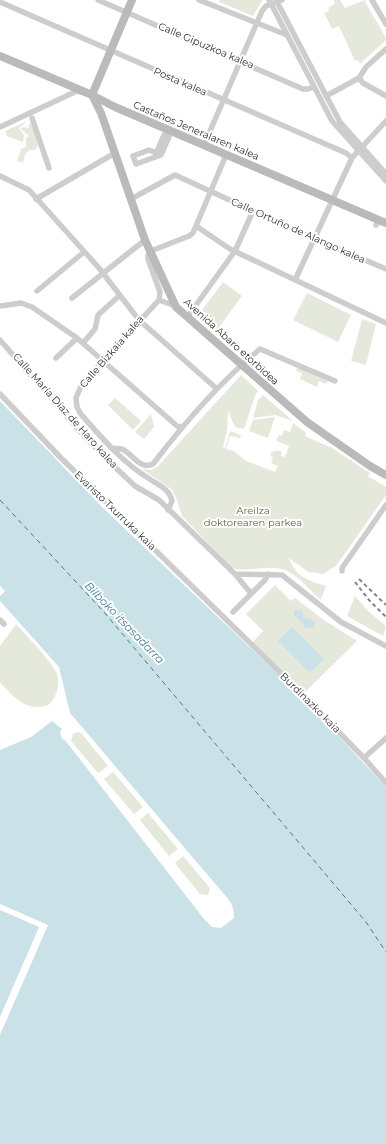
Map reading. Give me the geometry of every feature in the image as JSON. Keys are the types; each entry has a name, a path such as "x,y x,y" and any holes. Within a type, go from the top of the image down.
{"street":[{"name":"Calle Gipuzkoa kalea","path":"98,0 303,89 314,87"},
{"path":"0,127 77,91 90,94 124,11 126,0"},
{"path":"124,11 132,0"},
{"path":"199,0 212,2 257,24 287,35"},
{"path":"372,0 386,24"},
{"path":"204,145 262,11 275,1"},
{"path":"275,1 287,35 332,121 386,174"},
{"path":"275,1 340,122 386,181"},
{"name":"Posta kalea","path":"0,2 346,153 352,158"},
{"path":"326,96 359,78 366,66 386,49"},
{"name":"Castaños Jeneralaren kalea","path":"0,56 386,223"},
{"path":"359,78 363,83 386,96"},
{"name":"Avenida Abaro etorbidea","path":"90,94 101,113 145,240 176,307 307,422 385,472"},
{"path":"101,113 110,107 115,107"},
{"path":"32,118 49,168"},
{"path":"295,280 334,201 352,158 385,125"},
{"path":"164,135 169,137 161,155 136,164 134,156 149,150 154,152 157,151 164,135"},
{"path":"36,199 115,153"},
{"path":"176,307 159,300 160,292 148,260 148,256 151,251 189,236 196,226 226,155"},
{"path":"0,176 29,190 103,273 140,320 217,389"},
{"name":"Calle Ortuño de Alango kalea","path":"131,199 175,176 386,269"},
{"path":"188,316 235,251 253,211"},
{"path":"196,226 235,251 386,323"},
{"path":"72,298 145,240"},
{"path":"37,291 84,252"},
{"path":"83,343 95,329 98,316 120,295"},
{"name":"Calle Bizkaia kalea","path":"159,300 82,384 78,391 76,404 80,414 112,448 135,470 168,492 172,501 168,510"},
{"path":"0,306 26,304 77,338 177,426 182,428"},
{"path":"56,358 77,338"},
{"name":"Calle María Díaz de Haro kalea","path":"0,340 85,437 107,459 135,486 150,493 235,574 249,591 253,592"},
{"path":"112,448 122,449 142,464 149,466 153,464 182,428 217,389 241,364 260,349 335,381"},
{"name":"Evaristo Txurruka kaia","path":"0,394 62,458 232,626"},
{"path":"342,571 342,568 386,505"},
{"path":"235,574 282,575 288,578 307,596 341,622 386,646"},
{"path":"233,612 266,578 268,574"},
{"name":"Burdinazko kaia","path":"232,626 364,758 386,783"},
{"path":"364,758 386,738"}],"green space":[{"path":"220,0 262,1 253,16 219,2"},
{"path":"334,0 340,0 345,8 365,0 385,37 386,40 360,64 358,60 355,61 339,26 332,29 324,13 329,11 328,8 335,4"},
{"path":"28,121 19,128 24,135 23,142 7,136 5,131"},
{"path":"29,124 31,124 39,144 35,150 30,150 25,154 23,163 17,161 21,149 26,147 26,138 29,136 21,129 23,127 29,128"},
{"path":"223,282 242,296 217,330 199,314"},
{"path":"307,293 351,315 338,342 293,320"},
{"path":"362,319 376,324 366,365 351,361"},
{"path":"298,367 328,380 326,384 319,381 317,387 300,379 302,373 296,371"},
{"name":"Areilza doktorearen parkea","path":"241,375 258,391 244,429 235,427 228,411 227,432 223,447 225,448 230,431 241,435 240,438 230,436 226,449 234,451 246,461 275,472 278,466 271,463 273,457 270,456 272,451 275,452 276,450 282,452 281,456 285,457 289,446 276,441 279,435 282,436 284,430 290,432 293,423 306,433 305,436 332,448 370,473 368,476 386,487 386,495 336,566 323,574 310,573 289,558 295,570 299,574 308,580 326,586 321,600 300,580 283,569 270,568 243,570 232,568 182,516 176,497 171,489 142,469 152,470 158,466"},
{"path":"263,395 293,421 275,415 253,418 258,400"},
{"path":"115,398 141,421 133,430 108,405"},
{"path":"151,414 154,427 144,439 135,432"},
{"path":"275,417 268,438 249,431 253,420"},
{"path":"275,585 291,601 295,598 324,620 357,641 304,693 253,642 263,631 246,614"},
{"path":"355,596 368,611 386,626 383,636 347,616"},
{"path":"16,624 46,658 57,674 58,684 56,694 51,703 47,706 32,706 20,702 0,682 0,646"},
{"path":"77,732 81,733 108,766 98,773 71,741 73,734"},
{"path":"113,772 143,807 134,814 104,779"},
{"path":"148,813 178,849 169,856 140,820"},
{"path":"183,856 210,888 208,895 200,894 175,863"}],"water":[{"name":"Bilboko itsasadarra","path":"0,401 103,508 298,693 386,787 386,1144 0,1144 0,1035 48,925 0,904 0,750 31,737 52,721 62,729 60,732 62,739 65,740 204,919 212,927 221,928 234,918 234,913 229,900 70,713 59,667 0,601 0,596 5,591 0,586"},
{"path":"294,610 300,610 303,612 303,618 309,618 316,623 313,628 306,628 296,616 294,616"},
{"path":"292,627 324,659 310,673 278,641"},
{"path":"0,910 39,927 0,1017"}],"ferry route":[{"path":"0,500 103,611 366,922 386,952"}],"railway":[{"path":"359,579 386,605"},
{"path":"355,582 369,600 386,617"}]}
